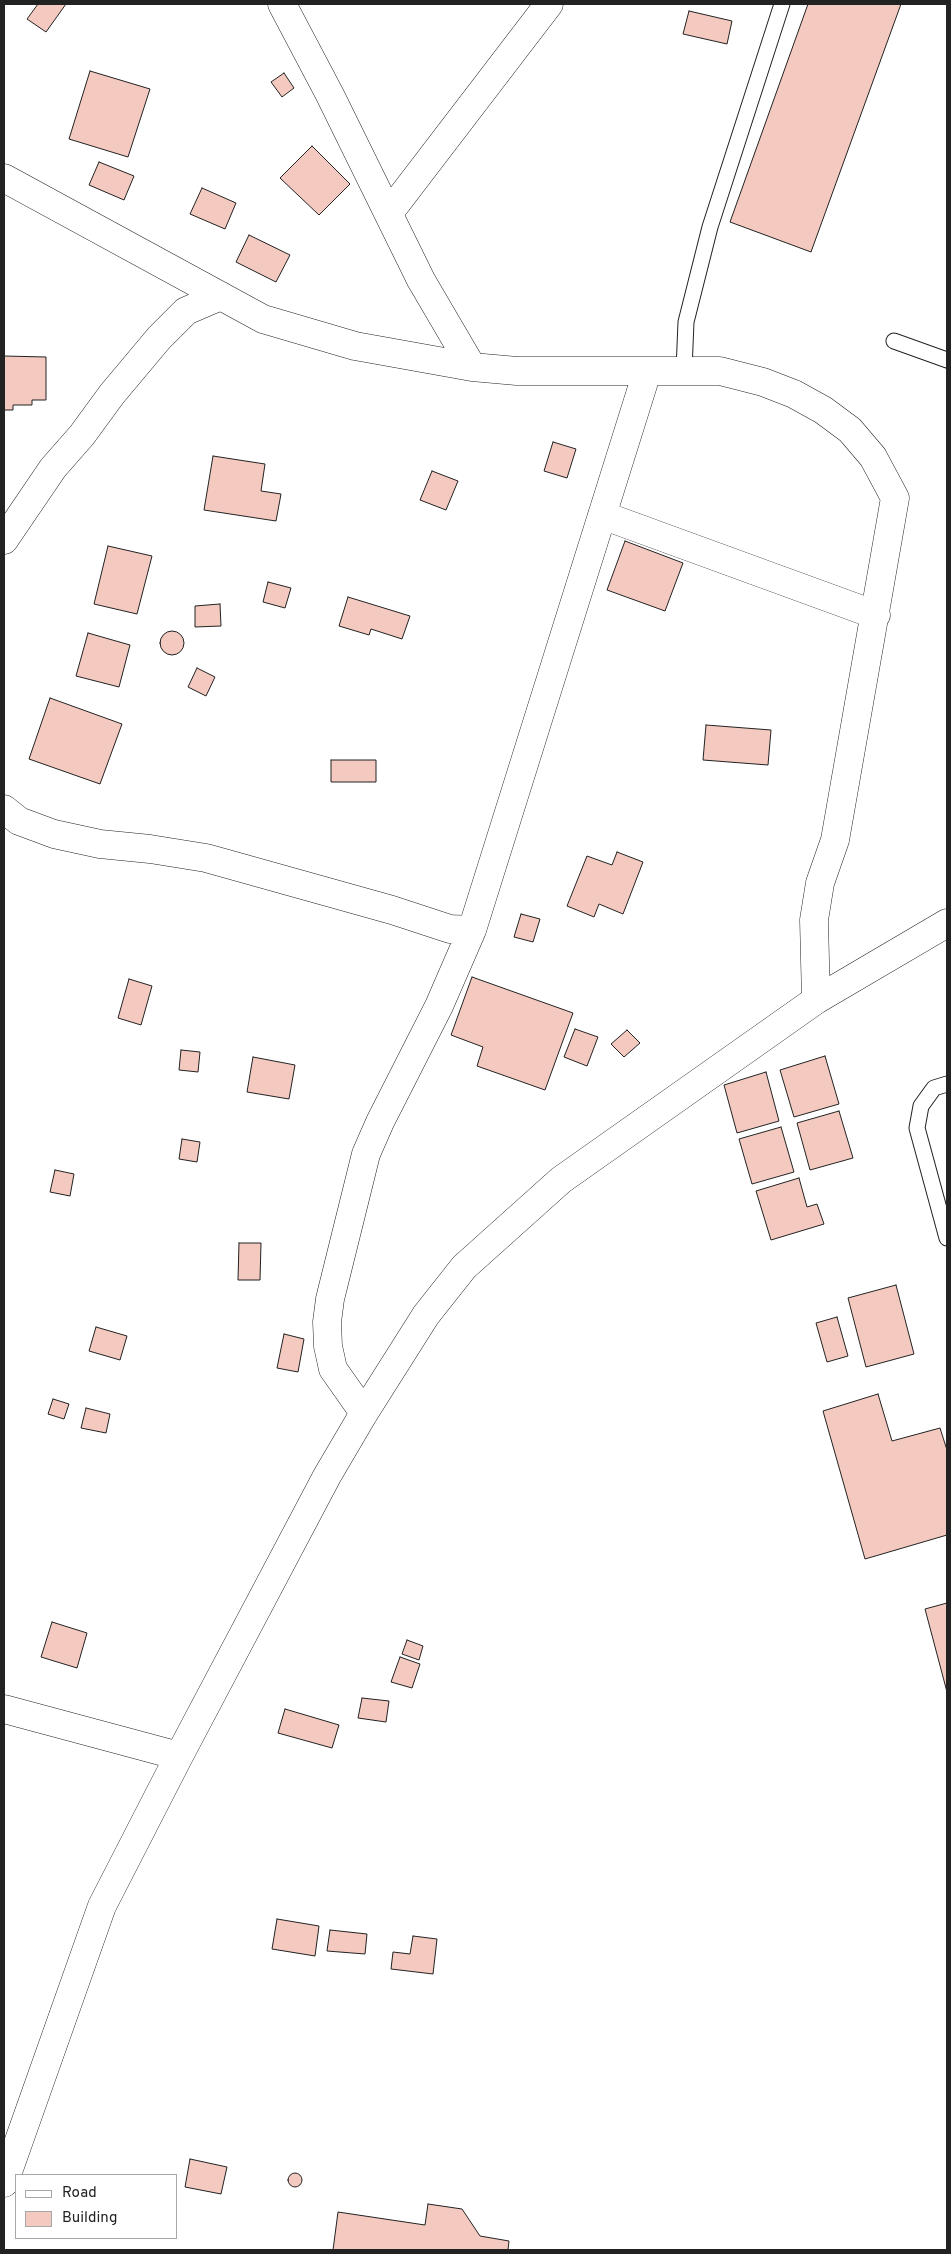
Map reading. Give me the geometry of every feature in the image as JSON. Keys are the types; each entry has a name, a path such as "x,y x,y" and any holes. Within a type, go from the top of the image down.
{"street":[{"path":"282,4 330,95 421,280 472,367"},
{"path":"389,213 549,4"},
{"path":"4,178 263,319 355,346 472,367 517,371 720,371 763,382 794,394 823,410 850,430 873,457 895,498 836,840 820,883 814,920 816,1000"},
{"path":"4,540 53,468 82,435 112,394 159,338 186,311 221,296"},
{"path":"364,1413 333,1369 328,1346 327,1322 330,1300 366,1154 380,1122 439,1006 472,930 647,372"},
{"path":"602,515 876,615"},
{"path":"4,809 20,821 54,834 100,844 150,849 206,858 450,928 472,930"},
{"path":"4,2183 102,1906 178,1756 327,1476 426,1315 464,1267 561,1180 816,1000 947,923"},
{"path":"4,1709 178,1756"}],"lane":[{"path":"684,370 686,322 710,227 782,4"},
{"path":"894,341 947,360"},
{"path":"947,1084 934,1088 921,1106 917,1128 947,1238"}],"building":[{"path":"38,4 66,4 46,32 27,19"},
{"path":"808,4 901,4 811,252 730,222"},
{"path":"689,11 732,21 727,44 683,34"},
{"path":"90,71 150,89 128,157 69,139"},
{"path":"284,73 294,88 282,97 271,82"},
{"path":"312,146 350,184 319,215 280,178"},
{"path":"99,162 134,176 124,200 89,185"},
{"path":"202,188 236,203 225,229 190,214"},
{"path":"249,235 290,255 276,282 236,262"},
{"path":"4,356 46,357 46,400 32,400 32,405 13,405 13,410 4,410"},
{"path":"553,442 576,449 567,478 544,471"},
{"path":"213,456 265,464 261,491 281,494 276,521 204,510"},
{"path":"432,471 458,481 446,510 420,500"},
{"path":"625,541 683,563 665,611 607,590"},
{"path":"108,546 152,556 137,614 94,604"},
{"path":"268,582 291,588 285,608 263,602"},
{"path":"348,597 410,616 402,639 371,629 369,635 339,626"},
{"path":"220,604 221,626 195,627 195,606"},
{"path":"172,631 180,635 184,643 180,651 172,655 164,651 160,643 164,635"},
{"path":"88,633 130,645 119,687 76,676"},
{"path":"197,668 215,677 206,696 188,687"},
{"path":"50,698 122,724 100,784 29,759"},
{"path":"706,725 771,730 768,765 703,760"},
{"path":"331,760 376,760 376,782 331,782"},
{"path":"617,852 643,862 623,914 599,904 594,917 567,906 587,856 612,865"},
{"path":"521,914 540,919 533,942 514,937"},
{"path":"472,977 573,1013 545,1090 477,1066 483,1047 451,1035"},
{"path":"129,979 152,986 141,1025 118,1018"},
{"path":"575,1029 598,1037 587,1066 564,1057"},
{"path":"627,1030 640,1043 624,1057 611,1044"},
{"path":"181,1050 200,1052 198,1072 179,1070"},
{"path":"825,1056 839,1104 794,1117 780,1070"},
{"path":"253,1057 295,1065 289,1099 247,1092"},
{"path":"766,1072 779,1121 737,1133 724,1085"},
{"path":"839,1111 853,1158 810,1170 797,1123"},
{"path":"781,1127 794,1172 752,1184 739,1139"},
{"path":"182,1139 200,1142 197,1162 179,1159"},
{"path":"55,1170 74,1174 70,1196 50,1192"},
{"path":"799,1178 807,1207 817,1204 824,1224 771,1240 756,1191"},
{"path":"239,1243 261,1243 260,1280 238,1280"},
{"path":"896,1285 914,1354 866,1367 848,1298"},
{"path":"837,1317 848,1356 827,1362 816,1323"},
{"path":"96,1327 127,1336 120,1360 89,1351"},
{"path":"284,1334 304,1339 298,1372 277,1368"},
{"path":"878,1394 892,1441 940,1428 947,1450 947,1535 865,1559 823,1411"},
{"path":"53,1399 69,1404 64,1419 48,1414"},
{"path":"86,1408 110,1414 106,1433 81,1428"},
{"path":"947,1603 947,1692 925,1609"},
{"path":"52,1622 87,1633 77,1668 41,1657"},
{"path":"407,1640 423,1646 419,1660 402,1654"},
{"path":"400,1657 420,1664 412,1688 391,1682"},
{"path":"362,1698 389,1701 386,1722 358,1718"},
{"path":"285,1709 339,1725 332,1748 278,1733"},
{"path":"277,1919 319,1926 315,1956 272,1949"},
{"path":"330,1930 367,1934 365,1954 327,1951"},
{"path":"413,1936 437,1939 433,1974 391,1969 393,1952 410,1954"},
{"path":"190,2159 227,2167 221,2194 185,2187"},
{"path":"295,2173 300,2175 302,2180 300,2185 295,2187 290,2185 288,2180 290,2175"},
{"path":"428,2204 462,2209 480,2236 509,2241 508,2250 333,2250 338,2212 425,2225"}]}
